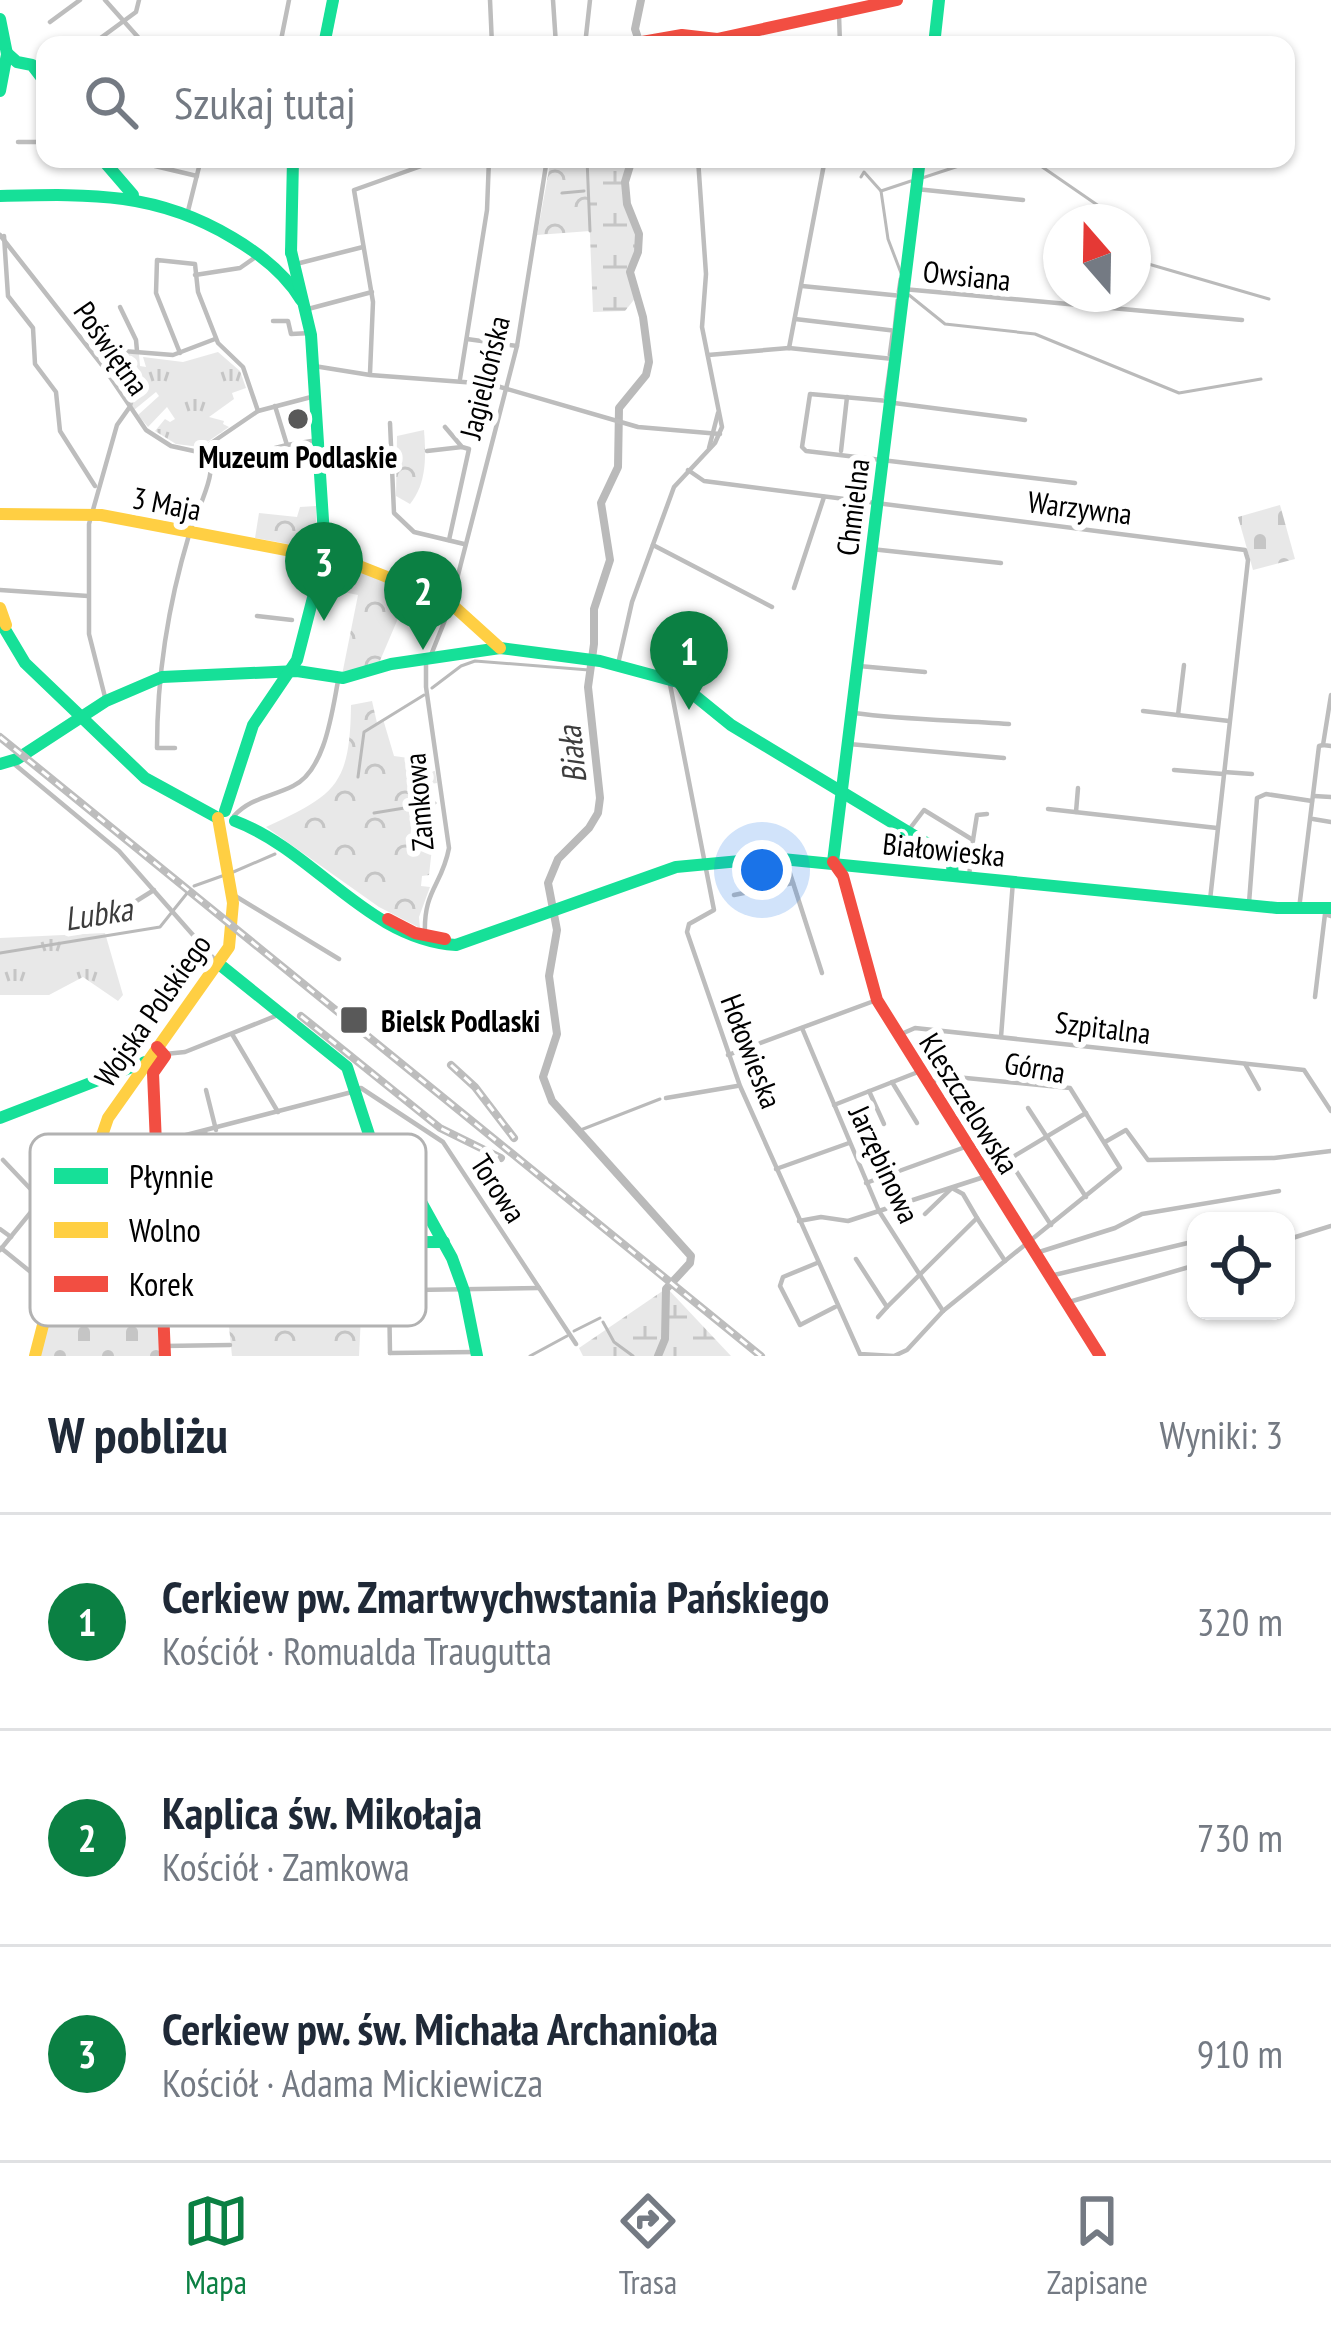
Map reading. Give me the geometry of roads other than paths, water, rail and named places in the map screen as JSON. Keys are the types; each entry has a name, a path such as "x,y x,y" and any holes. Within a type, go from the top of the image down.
{"street":[{"path":"50,22 80,0"},
{"path":"105,0 136,36"},
{"path":"103,36 138,9 139,0"},
{"path":"282,36 289,0"},
{"path":"325,36 333,0"},
{"path":"490,0 492,36"},
{"path":"553,0 555,36"},
{"path":"586,36 590,0"},
{"path":"742,36 898,0"},
{"path":"935,36 940,0"},
{"path":"838,13 839,36"},
{"path":"0,91 8,60 1,23"},
{"path":"8,60 36,70"},
{"path":"18,142 36,142"},
{"path":"109,168 135,196"},
{"path":"164,168 196,176"},
{"path":"188,211 198,168"},
{"path":"293,168 291,269 311,333 324,557 300,621 297,660 253,724 222,847 237,902 339,959"},
{"path":"370,375 372,292 355,190 415,168"},
{"path":"460,381 488,210 489,168"},
{"name":"Jagiellońska","path":"450,603 518,346 546,168"},
{"path":"618,664 632,602 674,487 708,450 716,433 719,407 703,327 706,274 699,168"},
{"path":"789,348 823,168"},
{"name":"Chmielna","path":"833,862 919,168"},
{"path":"916,189 1023,200"},
{"path":"2,196 135,196 188,211 291,269 363,247"},
{"path":"2,236 8,296 33,328 35,364 56,392 60,431 96,489"},
{"name":"Poświętna","path":"2,236 146,430 161,441 212,455"},
{"path":"195,275 240,268 258,254"},
{"path":"146,258 195,264 216,338 243,368 258,411"},
{"path":"157,260 156,293 180,353"},
{"name":"Owsiana","path":"802,286 1242,320"},
{"path":"305,310 372,292"},
{"path":"120,308 137,351"},
{"path":"795,320 897,331"},
{"path":"273,322 288,321 290,334 311,333"},
{"path":"102,365 119,352 180,353 216,338"},
{"path":"467,339 518,346"},
{"path":"708,356 789,348 894,359"},
{"path":"314,366 506,388 622,423 716,433"},
{"path":"1024,420 808,395 801,444 806,451 1075,483"},
{"path":"198,452 258,411 315,396"},
{"path":"841,454 847,397"},
{"path":"275,406 287,445"},
{"path":"106,701 92,652 90,513 120,418 129,408"},
{"path":"390,423 394,513 414,532 464,544"},
{"path":"445,427 462,447"},
{"path":"212,464 318,440"},
{"path":"175,748 157,748 158,677 190,532 212,464 208,446"},
{"path":"427,451 469,449 448,540"},
{"name":"Warzywna","path":"688,470 704,481 1241,547 1247,560 1210,901"},
{"path":"794,588 824,496"},
{"name":"3 Maja","path":"0,514 90,513 357,564 450,603 486,643"},
{"path":"653,545 772,607"},
{"path":"871,549 1001,563"},
{"path":"0,590 88,596"},
{"name":"Zamkowa","path":"424,940 426,900 444,867 448,848 426,687 429,660 450,603"},
{"path":"0,608 24,656 77,715"},
{"path":"257,616 300,621"},
{"path":"0,621 22,659 145,778 271,839 368,908 424,940 457,945 475,940 676,867 707,861 788,858 833,862"},
{"path":"369,1134 344,1062 219,964 119,851 6,762 77,715 158,677 290,671 339,678 486,643 618,664 685,687 731,725 952,860 950,874"},
{"path":"856,665 925,672"},
{"path":"1178,715 1184,665"},
{"path":"228,817 243,804 297,784 307,775 323,740 339,678"},
{"path":"668,679 707,861"},
{"path":"1299,909 1319,746 1327,745 1331,695"},
{"path":"1143,711 1229,721"},
{"path":"850,712 920,722 933,718 1009,724"},
{"path":"847,744 1004,758"},
{"path":"1318,754 1331,756"},
{"path":"1174,770 1252,774"},
{"path":"1076,812 1078,788"},
{"path":"1249,904 1257,797 1331,797"},
{"path":"1048,808 1217,828"},
{"path":"907,832 924,810 973,840"},
{"path":"969,876 977,815 987,814"},
{"path":"1311,819 1331,822"},
{"path":"788,858 822,973"},
{"name":"Hołowieska","path":"707,861 714,910 686,928 740,1086 855,1350 870,1356 894,1356 907,1350 943,1311 1005,1262 1033,1248"},
{"name":"Kleszczelowska","path":"833,862 846,870 877,1000 1100,1356"},
{"name":"Białowieska","path":"846,870 950,874 1331,912"},
{"path":"1000,1036 1013,880"},
{"path":"734,895 794,883"},
{"path":"84,912 130,904 154,890"},
{"name":"Wojska Polskiego","path":"103,1134 125,1081 161,1051 219,964 230,943 237,902"},
{"path":"1315,998 1325,914 1331,912"},
{"path":"728,1055 877,1000"},
{"path":"154,1134 153,1073 161,1051 185,1052 280,1013"},
{"name":"Jarzębinowa","path":"802,1028 879,1211 943,1311"},
{"name":"Szpitalna","path":"898,1035 915,1028 1304,1070 1331,1111"},
{"path":"232,1034 279,1112"},
{"path":"1245,1064 1259,1089"},
{"path":"834,1105 892,1082 925,1077"},
{"name":"Górna","path":"925,1077 1070,1088 1105,1142"},
{"path":"0,1118 100,1082 125,1081"},
{"path":"892,1082 917,1123"},
{"path":"666,1098 740,1086"},
{"name":"Torowa","path":"355,1090 362,1088 443,1142 576,1344"},
{"path":"206,1090 216,1130"},
{"path":"196,1134 355,1090"},
{"path":"869,1091 884,1124"},
{"path":"1028,1108 1086,1197"},
{"path":"978,1112 1051,1226"},
{"path":"800,1221 821,1217 848,1221 987,1175 1086,1113"},
{"path":"1033,1248 1051,1226 1120,1168 1105,1142 1126,1130 1148,1160 1274,1158 1331,1151"},
{"path":"776,1168 849,1143"},
{"path":"866,1183 968,1146"},
{"path":"3,1160 30,1188"},
{"path":"925,1214 952,1188"},
{"path":"952,1188 963,1193 1005,1262"},
{"path":"1033,1248 1115,1228 1142,1214 1280,1190"},
{"path":"390,1354 477,1354 464,1291 426,1210"},
{"path":"30,1214 1,1249 30,1271"},
{"path":"878,1317 977,1218"},
{"path":"1295,1237 1331,1226"},
{"path":"0,1228 11,1237"},
{"path":"426,1242 444,1242"},
{"path":"1050,1276 1187,1243"},
{"path":"856,1259 887,1307"},
{"path":"818,1263 780,1280 794,1319 804,1324 836,1306"},
{"path":"1067,1303 1187,1268"},
{"path":"426,1292 539,1288"},
{"name":"Wojska Polskiego","path":"35,1356 42,1326"},
{"path":"164,1351 230,1346"}],"waterway":[{"name":"Biała","path":"637,36 641,0"},
{"path":"587,168 590,231"},
{"name":"Biała","path":"629,168 627,204 639,234 630,272 649,362 646,375 619,408 618,467 601,503 610,560 594,609 588,687 600,798 589,828 558,859 548,883 557,930 549,976 557,1034 543,1077 552,1101 691,1256 666,1289 665,1339 658,1356"},
{"path":"922,178 953,168"},
{"path":"1044,168 1096,204"},
{"path":"861,177 864,172 881,191 888,239 901,273"},
{"path":"881,191 911,181"},
{"path":"562,193 584,191"},
{"path":"1151,265 1269,299"},
{"path":"898,292 900,279"},
{"path":"909,295 945,324 1035,334 1179,393 1261,379"},
{"path":"894,328 897,300"},
{"path":"889,355 892,333"},
{"path":"885,397 890,362"},
{"name":"Lubka","path":"432,688 475,661 589,670"},
{"name":"Lubka","path":"358,777 364,732 424,695"},
{"path":"374,813 435,803"},
{"name":"Lubka","path":"231,873 275,854"},
{"name":"Lubka","path":"194,886 222,876"},
{"name":"Lubka","path":"0,953 160,927 188,892"},
{"path":"578,1131 660,1099"},
{"path":"574,1331 600,1318"},
{"path":"603,1322 614,1342 633,1356"},
{"path":"530,1356 567,1336"}],"railway":[{"path":"0,737 761,1356"},
{"path":"301,1016 440,1128 501,1158"},
{"path":"451,1065 475,1087 514,1138"}],"place":[{"name":"Muzeum Podlaskie","path":"298,419"},
{"name":"Cerkiew pw. św. Michała Archanioła","path":"324,621"},
{"name":"Kaplica św. Mikołaja","path":"423,650"},
{"name":"Cerkiew pw. Zmartwychwstania Pańskiego","path":"689,710"},
{"name":"Bielsk Podlaski","path":"354,1020"}]}
